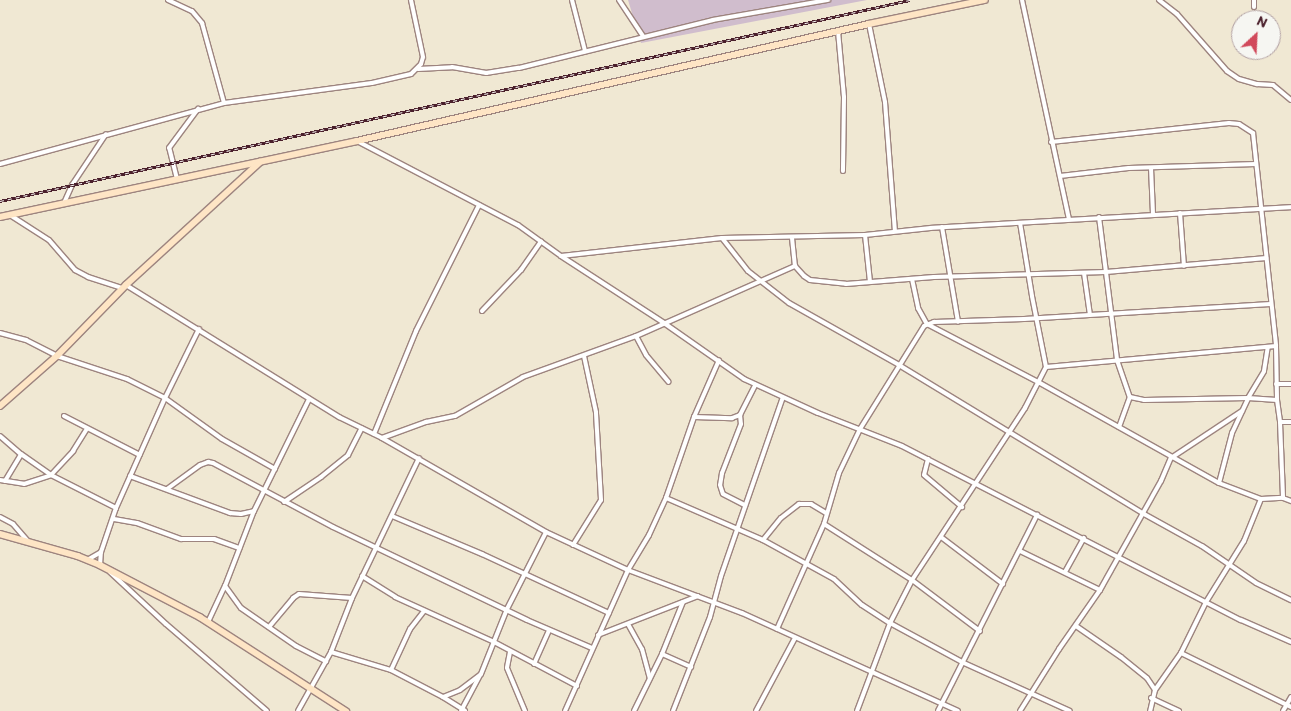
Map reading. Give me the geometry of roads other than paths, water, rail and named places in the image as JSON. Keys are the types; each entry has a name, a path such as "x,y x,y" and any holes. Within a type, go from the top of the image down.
{"street":[{"path":"168,0 192,11 202,23 224,103"},
{"path":"0,164 224,103 372,83 411,74 418,68 423,57 423,49 411,0"},
{"path":"572,0 585,51"},
{"path":"619,0 643,36"},
{"path":"418,68 452,67 486,73 519,68 713,20 825,0"},
{"path":"0,217 357,141 869,24 985,0"},
{"path":"1022,0 1069,220"},
{"path":"1159,0 1177,14 1227,71 1238,79 1257,84 1273,85 1291,100"},
{"path":"1254,0 1254,7"},
{"path":"869,24 885,102 895,231"},
{"path":"838,31 844,98 843,171"},
{"path":"177,179 169,148 199,109"},
{"path":"1051,142 1240,124 1253,133 1276,346 1276,400 1280,422 1283,498"},
{"path":"64,203 72,185 106,134"},
{"path":"357,141 518,225 561,256 719,360 744,380 928,459 1206,602 1291,642"},
{"path":"0,406 57,356 124,287 262,161"},
{"path":"1060,176 1151,168 1256,164"},
{"path":"1151,168 1153,214"},
{"path":"374,434 416,330 479,205"},
{"path":"561,256 722,238 865,235 942,227 1291,206"},
{"path":"1180,213 1184,266"},
{"path":"10,215 49,240 75,270 88,277 124,287 199,329 309,399 419,458 546,532 628,570 699,596 777,629 958,711"},
{"path":"1099,218 1117,360 1130,397 1119,427"},
{"path":"857,711 890,623 912,580 962,507 1040,383 1046,367 1020,223"},
{"path":"942,227 958,322"},
{"path":"865,235 870,282"},
{"path":"722,238 748,271 798,308 899,365 1009,431 1144,514 1230,564 1256,583 1291,600"},
{"path":"792,238 795,266 810,280 846,284 951,277 1106,272 1266,258"},
{"path":"482,311 521,270 541,241"},
{"path":"382,438 426,422 455,416 523,377 636,336 795,266"},
{"path":"1084,273 1090,315"},
{"path":"912,279 918,308 927,324 1040,383 1218,483 1261,499 1283,498 1291,500"},
{"path":"777,629 807,565 824,524 839,473 860,429 921,329 927,324 934,322 1271,304"},
{"path":"100,565 101,552 114,519 116,508 164,398 199,329"},
{"path":"0,333 26,340 57,356 107,371 164,398 222,439 275,469"},
{"path":"636,336 646,355 669,382"},
{"path":"1046,367 1276,346"},
{"path":"1218,483 1232,433 1248,398 1262,379 1268,347"},
{"path":"573,545 600,500 596,412 584,356"},
{"path":"565,711 628,570 650,535 666,498 694,417 719,360"},
{"path":"1276,384 1291,384"},
{"path":"745,505 723,494 720,485 722,473 742,424 740,416 755,385"},
{"path":"673,711 714,603 721,576 783,397"},
{"path":"1130,397 1144,400 1248,398 1276,400"},
{"path":"208,622 225,586 254,512 309,399"},
{"path":"1020,711 1120,557 1144,514 1171,458 1242,411"},
{"path":"64,416 140,454"},
{"path":"694,417 732,418 740,416"},
{"path":"1280,422 1291,422"},
{"path":"284,502 321,477 348,454 362,428"},
{"path":"0,480 27,484 52,475 73,451 87,429"},
{"path":"0,436 20,454 52,475 116,508"},
{"path":"5,481 20,454"},
{"path":"298,711 331,652 352,598 419,458"},
{"path":"928,459 924,475 962,507"},
{"path":"167,490 200,465 208,462 222,467 284,502 549,630 592,648"},
{"path":"130,476 230,513 254,512"},
{"path":"666,498 763,540 834,579 862,605 890,623 964,663 1030,695 1070,711"},
{"path":"1150,711 1151,698 1155,690 1181,653 1206,602 1244,541 1261,499"},
{"path":"763,540 781,518 799,504 811,504 826,513"},
{"path":"938,711 1038,515"},
{"path":"392,516 482,554 524,576 609,613"},
{"path":"0,517 13,524 28,541"},
{"path":"114,519 137,523 181,539 214,539 239,548"},
{"path":"824,524 912,580 980,631"},
{"path":"331,652 391,670 443,697 463,710 482,674 507,609 546,532"},
{"path":"0,534 89,559 208,622 346,711"},
{"path":"941,537 1003,584"},
{"path":"1065,572 1084,538"},
{"path":"1020,551 1100,590"},
{"path":"89,559 101,552"},
{"path":"108,570 166,624 267,711"},
{"path":"362,576 424,611 494,642 577,686"},
{"path":"225,586 241,608 296,646 326,661"},
{"path":"269,627 293,598 299,594 352,598"},
{"path":"598,635 699,596"},
{"path":"634,711 662,654 683,602"},
{"path":"391,670 410,629 424,611"},
{"path":"628,624 642,649 650,678"},
{"path":"1076,626 1121,657 1147,678 1155,690"},
{"path":"534,664 549,630"},
{"path":"756,711 795,638"},
{"path":"510,652 507,668 525,711"},
{"path":"1181,653 1289,706"},
{"path":"662,654 691,667"},
{"path":"443,697 467,686 482,674"},
{"path":"1283,711 1289,706 1291,697"},
{"path":"1151,698 1179,711"}],"railway":[{"path":"0,201 910,0"}]}
